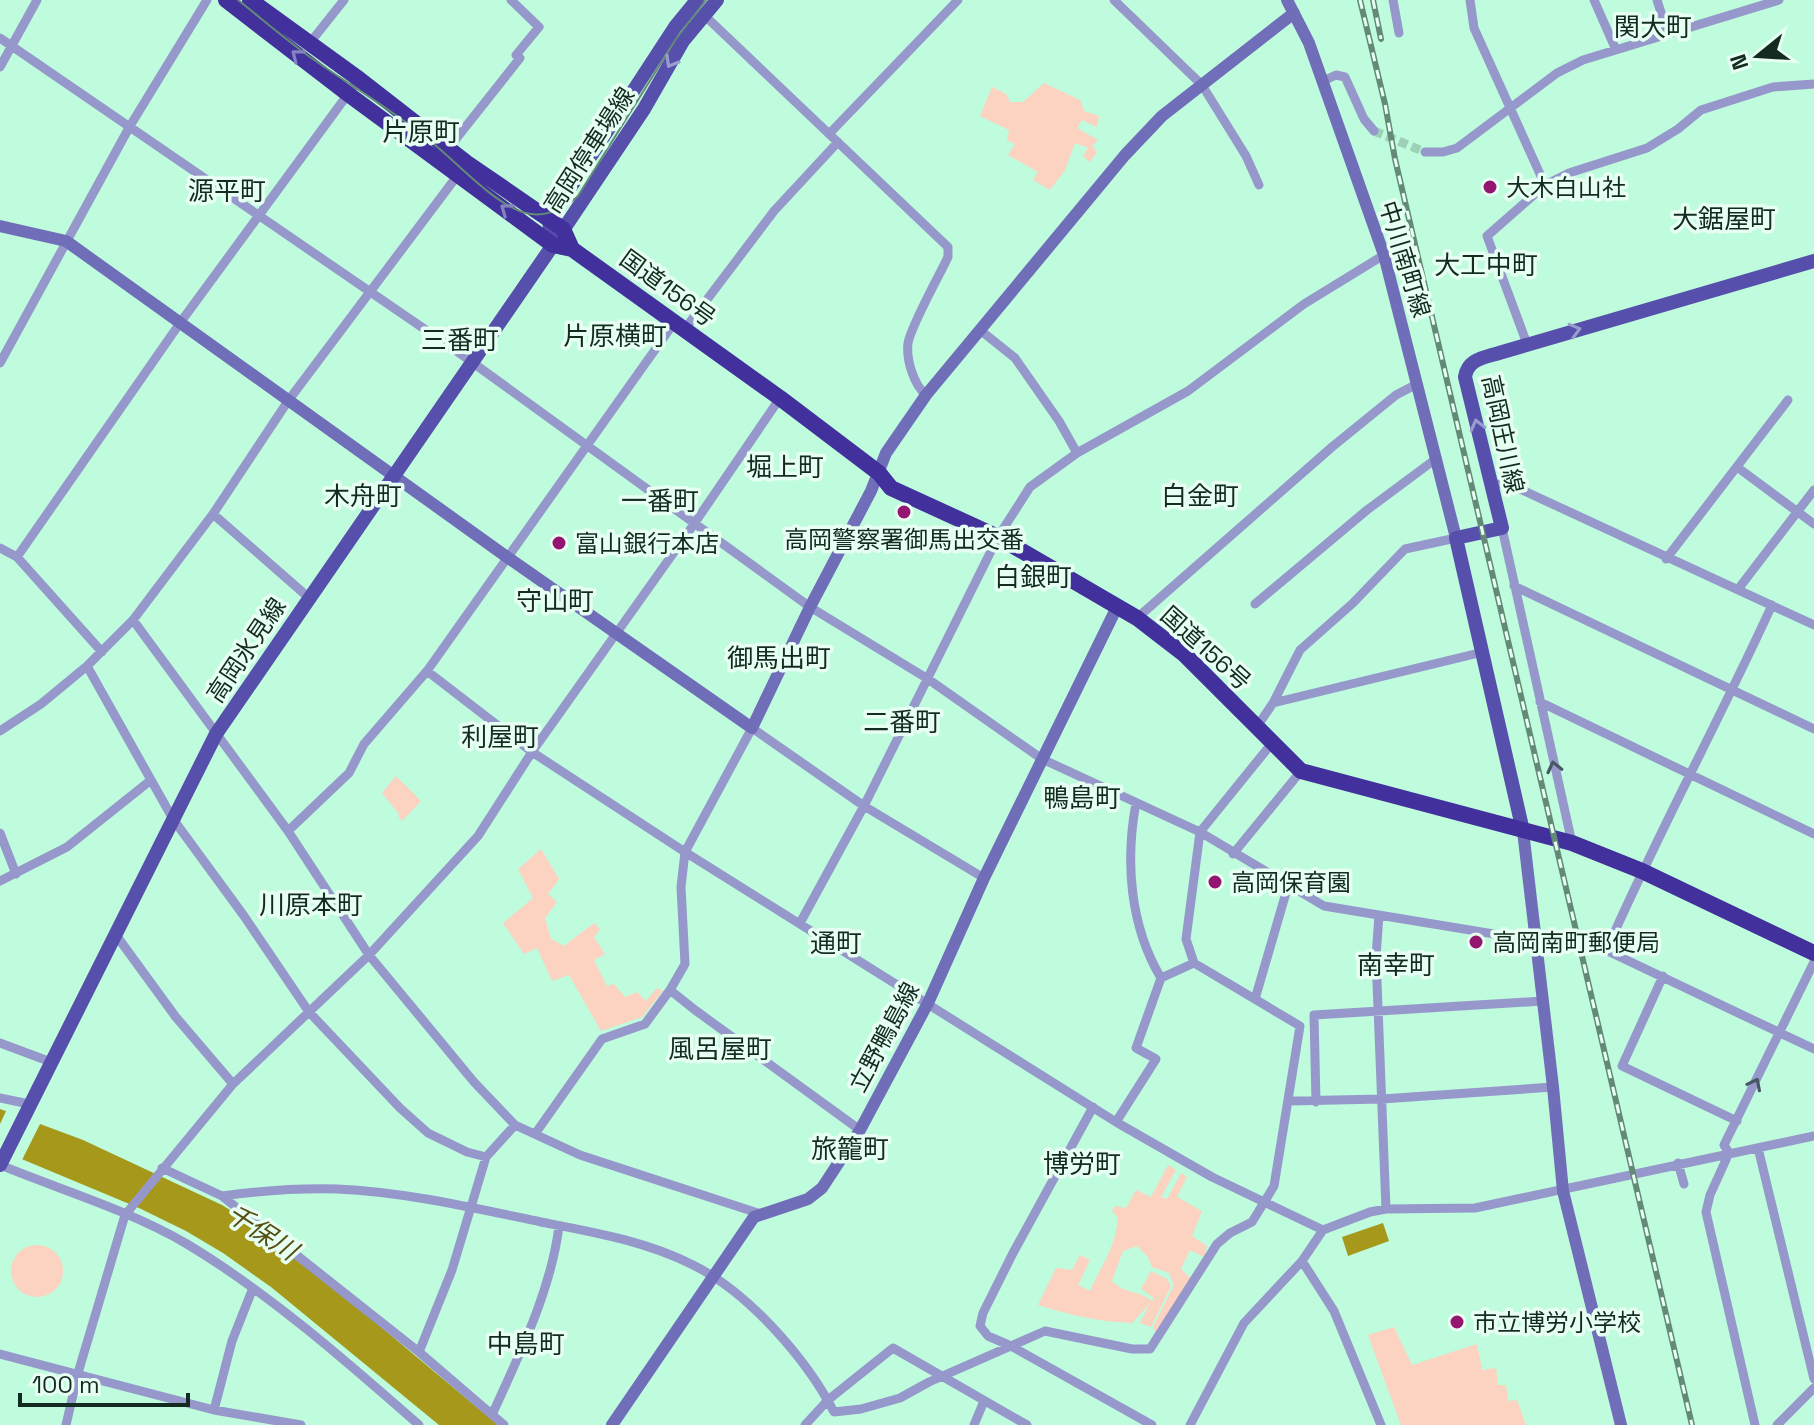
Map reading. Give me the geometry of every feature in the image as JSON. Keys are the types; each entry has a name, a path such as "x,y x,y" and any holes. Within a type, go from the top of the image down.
{"highway":[{"name":"国道156号","path":"226,0 348,94 556,224 572,249 780,398 879,473 891,488 998,537 1137,618 1185,655 1301,771 1572,843 1642,871 1814,953"},
{"name":"国道156号","path":"250,0 359,79 448,149 462,168 553,245 572,249"}],"main road":[{"name":"高岡停車場線","path":"556,224 644,109 683,41 717,0"},
{"name":"高岡停車場線","path":"553,245 556,224 693,1"},
{"name":"高岡氷見線","path":"2,1162 216,734 553,245"},
{"name":"高岡庄川線","path":"1456,538 1502,528 1465,377 1467,367 1474,361 1814,261"},
{"path":"1456,538 1523,831"}],"street":[{"path":"0,67 37,0"},
{"path":"1,357 130,126 207,0"},
{"path":"309,44 344,0"},
{"path":"448,149 520,58 516,55 539,27 511,0"},
{"path":"829,134 958,0"},
{"path":"1114,0 1202,85 1246,156 1259,185"},
{"name":"中川南町線","path":"1287,0 1323,81 1384,255 1456,538"},
{"path":"1393,0 1399,33"},
{"path":"1470,0 1474,28 1545,185"},
{"path":"1594,0 1616,50"},
{"path":"1657,0 1668,34"},
{"path":"1425,152 1457,148 1568,66 1779,0"},
{"path":"693,1 704,16 948,247 948,257 907,346 919,390 926,395"},
{"path":"535,1134 602,1039 645,1024 685,964 681,887 685,852 752,728 879,473 886,453 926,395 1125,155 1162,116 1294,13"},
{"path":"0,38 369,291 810,607 928,679 1042,759 1200,832 1324,906 1537,941 1595,945 1814,1049"},
{"path":"1323,81 1336,75 1345,77 1364,119 1374,131"},
{"path":"17,557 180,323 359,79"},
{"path":"1527,344 1487,236 1545,185 1569,173 1647,148 1701,110 1773,87 1814,84"},
{"path":"288,831 349,773 364,744 427,671 587,446 679,326 774,211 838,142"},
{"path":"0,731 41,704 87,666 133,620 213,514 288,401 462,168"},
{"path":"0,226 66,241 614,634 864,806 984,878"},
{"path":"800,923 864,806 998,537 1030,487 1077,453 1188,391 1304,304 1384,255"},
{"path":"980,330 1015,358 1059,421 1077,453"},
{"path":"1137,618 1332,447 1396,395 1417,384"},
{"path":"66,1425 78,1373 126,1212 233,1084 369,955 478,836 532,752 780,398"},
{"path":"1666,559 1788,400"},
{"path":"1255,604 1367,510 1437,458"},
{"path":"1737,467 1814,524"},
{"path":"1492,485 1507,483 1814,625"},
{"path":"1739,588 1814,490"},
{"path":"213,514 308,597"},
{"path":"1502,528 1572,843"},
{"path":"1256,728 1273,703 1300,650 1353,603 1405,549 1456,538"},
{"path":"0,548 17,557 102,652"},
{"path":"1514,586 1814,729"},
{"path":"1607,949 1772,605"},
{"name":"立野鴨島線","path":"761,1214 808,1199 822,1188 860,1130 928,1003 984,878 1117,607"},
{"path":"133,620 288,831 369,955 474,1082 515,1125 580,1155 761,1214"},
{"path":"1273,703 1483,652"},
{"path":"87,666 173,819 309,1012 390,1098 428,1133 467,1152 486,1157"},
{"path":"427,671 532,752 685,852 1116,1122 1175,1158 1323,1230"},
{"path":"1540,702 1814,834"},
{"path":"834,1412 882,1405 1045,1331 1132,1349 1150,1349 1217,1244 1252,1222 1266,1204 1274,1186 1300,1026 1194,963 1186,939 1200,832 1272,743"},
{"path":"1233,854 1301,771"},
{"path":"0,881 67,847 151,780"},
{"path":"1136,803 1130,841 1133,893 1147,956 1161,978"},
{"path":"1523,831 1563,1191 1621,1425"},
{"path":"0,833 16,874"},
{"path":"1255,999 1288,886"},
{"path":"1379,915 1376,957 1386,1209"},
{"path":"116,935 175,1016 233,1084"},
{"path":"1729,1153 1724,1145 1814,962"},
{"path":"1116,1122 1156,1059 1136,1048 1161,978 1194,963"},
{"path":"1663,976 1622,1066 1737,1121"},
{"path":"670,990 860,1130"},
{"path":"1316,1102 1314,1015 1543,1001"},
{"path":"0,1043 51,1062"},
{"path":"1289,1101 1382,1099 1553,1087"},
{"path":"0,1098 27,1107"},
{"path":"1093,1107 1013,1253 983,1313 980,1326 988,1336 1152,1425"},
{"path":"419,1352 452,1270 486,1157 515,1125"},
{"path":"1190,1425 1244,1323 1302,1261 1323,1230 1370,1212 1475,1208 1814,1136"},
{"path":"1758,1148 1814,1379"},
{"path":"1729,1153 1710,1195 1706,1212 1755,1425"},
{"path":"2,1162 126,1212 185,1243 253,1288 419,1425"},
{"path":"1678,1163 1684,1184"},
{"path":"160,1170 222,1196 419,1352 504,1425"},
{"path":"222,1196 337,1189 400,1195 653,1247 714,1277 757,1311 828,1400 834,1412 835,1425"},
{"path":"612,1425 754,1217 761,1214"},
{"path":"492,1415 554,1261 559,1226"},
{"path":"1302,1261 1334,1311 1381,1425"},
{"path":"214,1410 232,1341 253,1288"},
{"path":"805,1425 828,1400 893,1348 1027,1425"},
{"path":"0,1354 214,1410 301,1425"},
{"path":"1777,1425 1814,1388"},
{"path":"974,1425 984,1401"}],"shaded area":[{"path":"1044,83 1080,100 1084,111 1099,116 1097,127 1082,120 1077,128 1098,140 1092,146 1097,152 1090,162 1083,156 1088,148 1075,143 1065,170 1050,190 1033,180 1038,172 1008,155 1015,144 1007,140 1009,130 980,116 992,87 1006,94 1010,102 1023,102"},
{"path":"396,776 421,801 402,821 382,793"},
{"path":"541,849 559,879 548,894 557,902 545,918 551,939 564,946 594,923 600,929 594,937 605,954 594,960 607,986 614,984 625,997 637,992 646,1001 657,988 663,991 642,1017 601,1031 569,975 552,981 537,948 524,954 503,923 533,898 518,869"},
{"path":"1168,1165 1176,1170 1161,1197 1167,1199 1181,1173 1187,1177 1177,1197 1202,1211 1192,1236 1207,1246 1204,1257 1190,1250 1181,1269 1190,1278 1160,1331 1155,1331 1153,1327 1174,1285 1169,1273 1152,1267 1148,1257 1137,1246 1123,1251 1112,1281 1152,1301 1154,1298 1141,1289 1151,1271 1167,1279 1171,1286 1151,1327 1140,1323 1150,1303 1132,1323 1085,1317 1038,1305 1056,1268 1072,1270 1080,1255 1090,1260 1078,1285 1090,1291 1115,1237 1118,1217 1112,1212 1115,1206 1126,1208 1136,1190 1151,1197"},
{"path":"37,1245 55,1253 63,1271 55,1289 37,1297 19,1289 11,1271 19,1253"},
{"path":"1394,1327 1412,1365 1477,1344 1482,1370 1496,1368 1498,1385 1506,1385 1508,1401 1517,1400 1526,1425 1401,1425 1368,1335"}],"water":[{"name":"千保川","path":"0,1109 83,1140 222,1205 249,1222 314,1271 498,1425 439,1425 271,1287 223,1253 139,1208 0,1150"},
{"path":"1383,1223 1389,1241 1348,1256 1342,1237"}],"pier":[{"path":"8,1107 42,1120 21,1162 0,1154 0,1124"}],"tunnel":[{"path":"1374,131 1425,152"}],"tram line":[{"path":"238,0 310,57 420,133 499,200 530,214 545,214 559,209 578,196 676,39 706,0"}],"railway":[{"path":"1360,0 1692,1425"},
{"path":"1373,0 1381,39"}],"place":[{"name":"大木白山社","path":"1490,187"},
{"name":"高岡警察署御馬出交番","path":"904,512"},
{"name":"富山銀行本店","path":"559,543"},
{"name":"高岡保育園","path":"1215,882"},
{"name":"高岡南町郵便局","path":"1476,942"},
{"name":"市立博労小学校","path":"1457,1322"}],"district":[{"name":"関大町","path":"1653,27"},
{"name":"片原町","path":"421,132"},
{"name":"源平町","path":"227,191"},
{"name":"大鋸屋町","path":"1724,219"},
{"name":"大工中町","path":"1486,265"},
{"name":"片原横町","path":"615,336"},
{"name":"三番町","path":"460,340"},
{"name":"堀上町","path":"785,467"},
{"name":"木舟町","path":"363,496"},
{"name":"白金町","path":"1200,496"},
{"name":"一番町","path":"660,501"},
{"name":"白銀町","path":"1033,577"},
{"name":"守山町","path":"555,601"},
{"name":"御馬出町","path":"779,658"},
{"name":"二番町","path":"902,722"},
{"name":"利屋町","path":"500,737"},
{"name":"鴨島町","path":"1082,798"},
{"name":"川原本町","path":"311,905"},
{"name":"通町","path":"836,943"},
{"name":"南幸町","path":"1396,965"},
{"name":"風呂屋町","path":"720,1049"},
{"name":"旅籠町","path":"850,1149"},
{"name":"博労町","path":"1082,1164"},
{"name":"中島町","path":"526,1344"}]}
